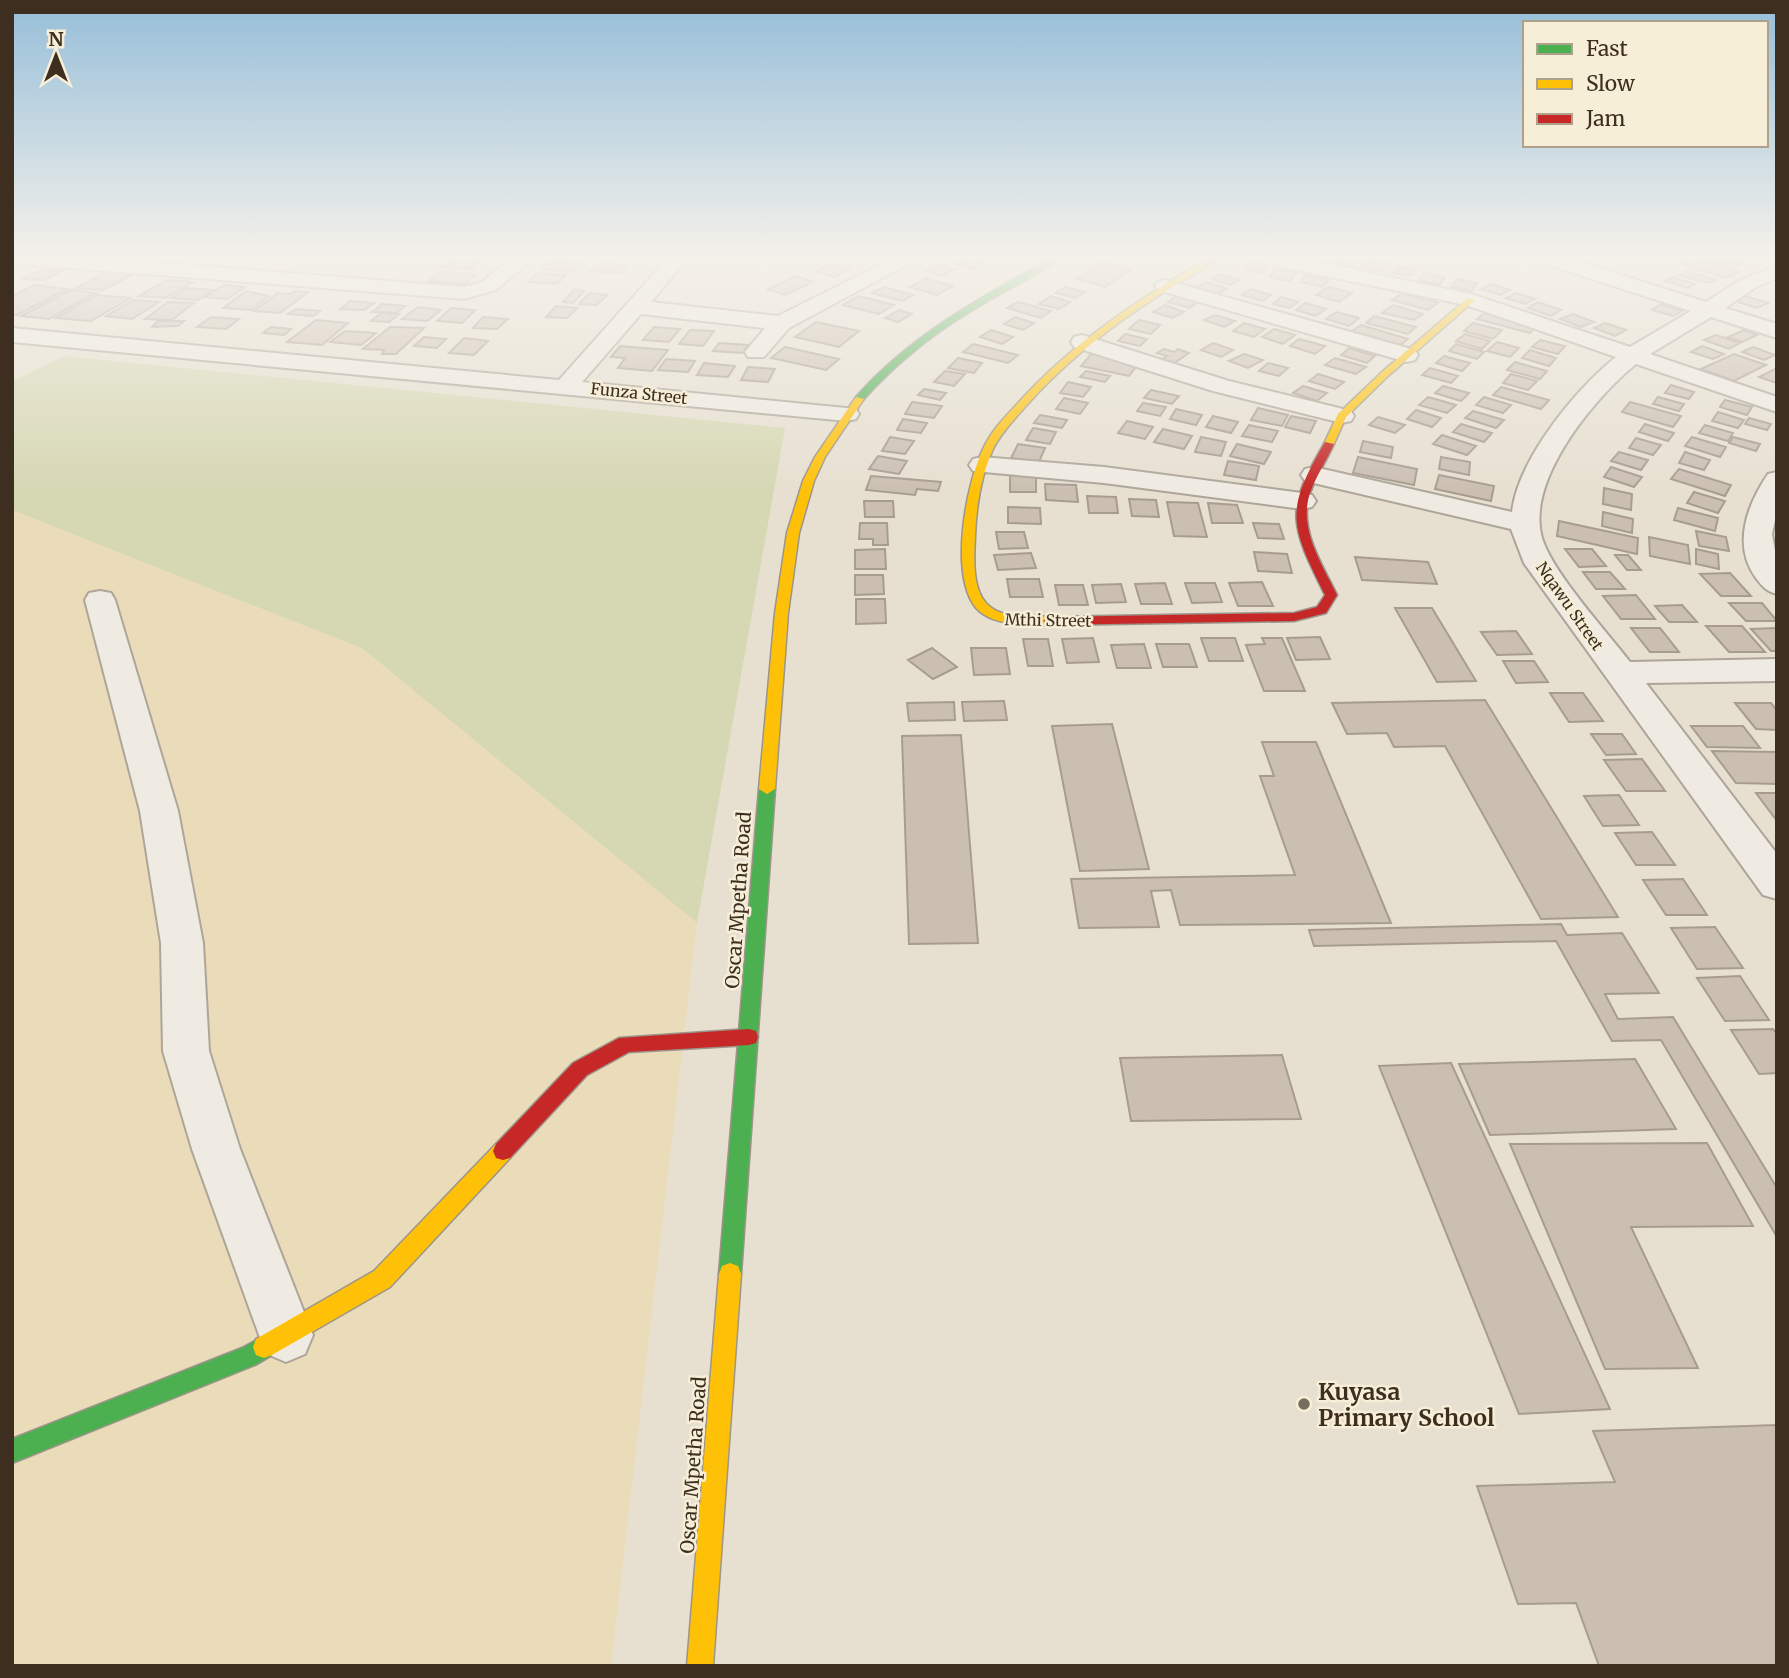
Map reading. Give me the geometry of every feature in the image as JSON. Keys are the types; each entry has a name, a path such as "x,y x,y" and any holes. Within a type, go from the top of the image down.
{"street":[{"name":"Funza Street","path":"26,336 847,414"},
{"path":"566,386 611,336"},
{"path":"756,352 769,336"},
{"name":"Oscar Mpetha Road","path":"700,1666 773,707 789,546 799,510 820,458 847,414 900,356 924,336"},
{"name":"Mthi Street","path":"1090,336 1039,384 1005,424 994,438 982,466 972,519 969,569 971,590 982,612 993,618 1007,620 1294,617 1321,612 1329,605 1331,595 1305,537 1300,512 1301,501"},
{"path":"1341,336 1406,355"},
{"path":"982,466 1104,475 1301,501 1342,416 1428,336"},
{"path":"1578,336 1777,405"},
{"path":"1314,475 1524,523 1535,476 1555,442 1587,399 1633,355 1664,336"},
{"path":"1082,342 1171,371 1342,416"},
{"path":"1777,480 1765,503 1767,537 1757,554 1777,585"},
{"name":"Nqawu Street","path":"1524,523 1539,564 1777,884"},
{"path":"100,600 159,811 182,943 186,1051 216,1149 286,1335"},
{"path":"1618,673 1777,670"},
{"path":"12,1451 248,1356 382,1279 580,1069 626,1044 749,1037"}],"green space":[{"path":"64,356 785,428 697,923 363,649 12,510 12,381"}],"sand":[{"path":"12,510 363,649 697,923 611,1666 12,1666"}],"building":[{"path":"295,336 332,336 322,345 287,342"},
{"path":"338,336 372,336 361,345 330,342"},
{"path":"379,336 415,336 396,354 382,354 384,350 363,349"},
{"path":"646,336 674,336 669,342 643,340"},
{"path":"685,336 710,336 703,346 679,344"},
{"path":"796,336 852,336 839,347"},
{"path":"1011,336 1013,337 1002,344 980,337"},
{"path":"1123,336 1147,339 1140,346 1118,341"},
{"path":"1263,336 1293,336 1283,344"},
{"path":"1357,336 1399,336 1408,339 1398,347"},
{"path":"1462,336 1473,336 1490,341 1482,349 1456,341"},
{"path":"1720,336 1740,343 1729,349 1704,340"},
{"path":"1730,336 1754,336 1742,342"},
{"path":"424,337 446,339 437,348 414,346"},
{"path":"464,338 488,341 474,355 449,353"},
{"path":"1299,339 1325,346 1315,354 1290,346"},
{"path":"1540,340 1565,346 1558,354 1532,347"},
{"path":"1497,342 1519,348 1510,357 1487,351"},
{"path":"719,343 748,345 743,353 713,351"},
{"path":"1213,343 1233,350 1221,357 1201,350"},
{"path":"973,344 1018,355 1008,363 963,352"},
{"path":"1456,344 1484,352 1477,359 1449,351"},
{"path":"620,346 668,350 652,371 618,368 625,358 611,357"},
{"path":"1702,346 1724,354 1713,359 1691,352"},
{"path":"785,347 839,359 826,370 771,358"},
{"path":"1753,347 1775,355 1764,360 1742,352"},
{"path":"1349,348 1375,356 1367,363 1341,355"},
{"path":"1164,349 1174,352 1178,349 1189,353 1170,366 1158,362 1167,356 1157,353"},
{"path":"1530,350 1556,358 1549,366 1522,358"},
{"path":"1092,353 1139,363 1129,376 1081,366"},
{"path":"1244,354 1263,360 1248,368 1229,361"},
{"path":"1734,354 1766,365 1734,381 1701,369"},
{"path":"1444,356 1470,363 1462,371 1436,363"},
{"path":"958,358 982,363 974,373 948,368"},
{"path":"1335,358 1366,367 1356,374 1325,365"},
{"path":"666,359 695,361 688,372 658,370"},
{"path":"1515,362 1547,371 1540,379 1507,370"},
{"path":"704,363 735,366 728,377 697,375"},
{"path":"1268,363 1288,368 1279,376 1259,371"},
{"path":"748,367 775,369 768,382 741,380"},
{"path":"1430,368 1458,376 1451,383 1422,375"},
{"path":"1777,368 1777,383 1759,377"},
{"path":"945,371 965,374 954,386 934,382"},
{"path":"1086,371 1110,376 1105,382 1080,377"},
{"path":"1318,374 1344,382 1335,389 1309,381"},
{"path":"1511,374 1537,381 1528,390 1503,383"},
{"path":"1068,382 1091,387 1083,397 1060,393"},
{"path":"1671,385 1694,392 1689,399 1665,393"},
{"path":"1303,386 1327,393 1317,401 1293,393"},
{"path":"1443,386 1469,393 1461,401 1435,393"},
{"path":"1501,387 1549,400 1541,409 1493,395"},
{"path":"924,389 946,393 940,400 918,395"},
{"path":"1151,390 1179,396 1172,404 1144,398"},
{"path":"1428,397 1456,405 1447,413 1419,405"},
{"path":"1484,397 1511,405 1503,413 1476,405"},
{"path":"1658,397 1684,404 1679,411 1653,404"},
{"path":"1064,398 1088,403 1080,414 1056,409"},
{"path":"1725,400 1752,407 1747,415 1720,407"},
{"path":"912,402 942,406 934,418 905,414"},
{"path":"1630,402 1681,416 1673,427 1622,412"},
{"path":"1143,403 1166,407 1160,416 1137,411"},
{"path":"1258,408 1288,415 1282,426 1251,420"},
{"path":"1176,409 1202,415 1196,425 1170,419"},
{"path":"1416,410 1441,418 1432,427 1407,419"},
{"path":"1473,411 1504,420 1496,428 1465,418"},
{"path":"1718,412 1744,420 1738,428 1712,421"},
{"path":"1040,415 1067,420 1062,428 1034,423"},
{"path":"1213,416 1238,422 1231,433 1206,427"},
{"path":"1291,416 1316,421 1310,433 1285,427"},
{"path":"1378,417 1405,425 1395,433 1369,425"},
{"path":"1749,418 1771,424 1767,430 1745,424"},
{"path":"903,419 927,423 921,433 897,430"},
{"path":"1127,421 1153,427 1145,439 1118,433"},
{"path":"1461,424 1492,433 1484,442 1453,432"},
{"path":"1645,424 1674,433 1668,441 1639,432"},
{"path":"1249,425 1278,431 1272,442 1242,436"},
{"path":"1705,425 1733,433 1728,441 1699,433"},
{"path":"1033,428 1056,432 1050,444 1026,440"},
{"path":"1163,429 1192,436 1184,449 1154,442"},
{"path":"1442,435 1476,446 1467,455 1433,444"},
{"path":"890,437 914,441 905,454 882,451"},
{"path":"1201,437 1226,442 1221,456 1195,452"},
{"path":"1692,437 1726,447 1720,457 1685,446"},
{"path":"1733,437 1760,444 1756,451 1729,443"},
{"path":"1636,438 1661,445 1653,455 1629,448"},
{"path":"1363,441 1393,447 1391,458 1360,452"},
{"path":"1018,444 1045,448 1039,462 1011,458"},
{"path":"1237,444 1271,452 1264,464 1230,456"},
{"path":"1619,452 1648,460 1641,470 1611,461"},
{"path":"1685,452 1710,460 1704,470 1679,463"},
{"path":"878,456 907,461 899,474 869,469"},
{"path":"1358,457 1417,469 1414,485 1353,473"},
{"path":"1441,457 1470,462 1469,475 1439,469"},
{"path":"1228,461 1259,466 1256,480 1224,475"},
{"path":"1611,467 1642,477 1634,487 1604,477"},
{"path":"1679,469 1731,485 1725,496 1671,479"},
{"path":"1010,475 1036,476 1036,492 1010,492"},
{"path":"1439,475 1494,486 1491,501 1435,489"},
{"path":"871,476 941,482 938,491 917,489 915,495 866,490"},
{"path":"1045,484 1076,485 1078,502 1046,500"},
{"path":"1604,488 1632,494 1631,510 1603,504"},
{"path":"1694,492 1725,501 1718,513 1687,503"},
{"path":"1087,496 1116,497 1118,513 1089,513"},
{"path":"1129,499 1156,500 1159,517 1132,516"},
{"path":"864,501 893,501 894,517 865,517"},
{"path":"1167,502 1198,503 1207,537 1174,536"},
{"path":"1208,503 1237,505 1243,523 1212,523"},
{"path":"1008,507 1040,508 1041,524 1008,523"},
{"path":"1678,508 1718,518 1715,531 1674,520"},
{"path":"1603,512 1633,519 1632,533 1602,526"},
{"path":"1559,521 1638,538 1637,554 1557,536"},
{"path":"860,523 887,523 888,545 873,545 873,539 859,539"},
{"path":"1253,523 1279,524 1284,539 1258,538"},
{"path":"1696,531 1726,537 1729,551 1699,546"},
{"path":"996,532 1024,532 1028,548 999,549"},
{"path":"1649,537 1688,545 1690,564 1650,556"},
{"path":"885,549 886,569 855,569 855,550"},
{"path":"1565,549 1592,549 1606,566 1579,567"},
{"path":"1696,549 1718,554 1719,569 1696,564"},
{"path":"1254,552 1287,554 1292,573 1258,571"},
{"path":"1031,553 1036,568 998,570 994,555"},
{"path":"1615,555 1628,555 1641,570 1627,570"},
{"path":"1355,557 1428,562 1437,584 1362,580"},
{"path":"1583,572 1610,572 1625,589 1596,589"},
{"path":"1730,573 1751,596 1721,596 1700,574"},
{"path":"855,575 883,575 884,594 855,595"},
{"path":"1007,579 1039,579 1043,597 1010,597"},
{"path":"1262,582 1273,606 1238,606 1229,583"},
{"path":"1165,583 1172,604 1141,604 1135,584"},
{"path":"1185,583 1215,583 1222,602 1192,603"},
{"path":"1121,584 1126,602 1096,603 1092,585"},
{"path":"1055,585 1083,585 1088,605 1059,605"},
{"path":"1636,595 1655,619 1621,619 1603,596"},
{"path":"856,599 885,599 886,623 856,624"},
{"path":"1729,603 1762,603 1777,621 1746,621"},
{"path":"1682,605 1697,622 1669,622 1655,606"},
{"path":"1395,608 1432,608 1476,681 1437,682"},
{"path":"1706,626 1742,626 1765,652 1729,652"},
{"path":"1631,628 1660,628 1679,652 1650,652"},
{"path":"1777,628 1777,651 1771,651 1751,629"},
{"path":"1516,631 1532,654 1497,655 1481,632"},
{"path":"1320,637 1330,659 1296,660 1287,638"},
{"path":"1093,638 1099,662 1067,663 1062,639"},
{"path":"1201,638 1235,638 1243,661 1209,661"},
{"path":"1262,638 1282,638 1305,691 1264,691 1246,645 1265,644"},
{"path":"1023,639 1048,639 1053,666 1028,666"},
{"path":"1144,644 1151,668 1117,668 1111,645"},
{"path":"1156,644 1189,644 1197,667 1163,667"},
{"path":"932,648 957,667 933,679 908,660"},
{"path":"971,648 1006,648 1010,674 974,675"},
{"path":"1503,661 1534,661 1548,682 1516,683"},
{"path":"1550,693 1583,693 1603,721 1569,722"},
{"path":"1485,700 1618,917 1541,919 1445,746 1394,747 1387,733 1347,734 1332,703"},
{"path":"1004,701 1007,720 964,721 962,702"},
{"path":"954,702 955,720 909,721 907,703"},
{"path":"1735,703 1771,703 1777,711 1777,730 1756,729"},
{"path":"1112,724 1149,869 1080,871 1052,726"},
{"path":"1691,726 1743,726 1760,748 1707,747"},
{"path":"1591,734 1622,734 1636,754 1606,755"},
{"path":"961,735 978,943 909,944 902,736"},
{"path":"1262,742 1316,742 1391,923 1180,925 1171,890 1151,891 1159,927 1079,928 1071,879 1295,875 1260,776 1274,776"},
{"path":"1712,751 1777,752 1777,784 1736,783"},
{"path":"1642,759 1665,791 1626,791 1604,760"},
{"path":"1756,793 1777,793 1777,821"},
{"path":"1619,795 1639,825 1603,826 1584,796"},
{"path":"1652,832 1675,865 1636,865 1615,833"},
{"path":"1683,879 1707,915 1666,915 1643,880"},
{"path":"1561,924 1567,935 1622,933 1659,993 1605,994 1618,1019 1673,1017 1777,1188 1777,1237 1661,1040 1612,1041 1556,941 1314,946 1309,930"},
{"path":"1715,927 1743,968 1697,969 1671,928"},
{"path":"1740,976 1769,1020 1725,1021 1697,978"},
{"path":"1773,1029 1777,1034 1777,1073 1759,1074 1731,1030"},
{"path":"1282,1055 1301,1119 1131,1121 1120,1058"},
{"path":"1635,1059 1676,1129 1490,1135 1459,1064"},
{"path":"1451,1063 1610,1409 1519,1414 1379,1066"},
{"path":"1707,1143 1753,1226 1631,1227 1698,1368 1605,1369 1510,1144"},
{"path":"1777,1425 1777,1666 1599,1666 1576,1603 1518,1604 1477,1486 1615,1482 1593,1431"}],"traffic: fast":[{"path":"859,399 879,376 927,336"},
{"path":"730,1274 767,789"},
{"path":"12,1451 249,1356 264,1347"}],"traffic: slow":[{"path":"1049,621 1003,618 982,607 975,597 971,583 970,520 978,476 996,435 1048,378 1095,336"},
{"path":"1329,444 1342,416 1429,336"},
{"path":"767,789 781,613 793,533 809,481 820,457 859,399"},
{"path":"264,1347 382,1279 503,1151"},
{"path":"700,1666 730,1274"}],"traffic: jam":[{"path":"1049,621 1294,617 1322,610 1331,595 1309,551 1301,515 1307,488 1329,444"},
{"path":"503,1151 580,1069 626,1044 749,1037"}],"place":[{"name":"Kuyasa Primary School","path":"1304,1404"}]}
